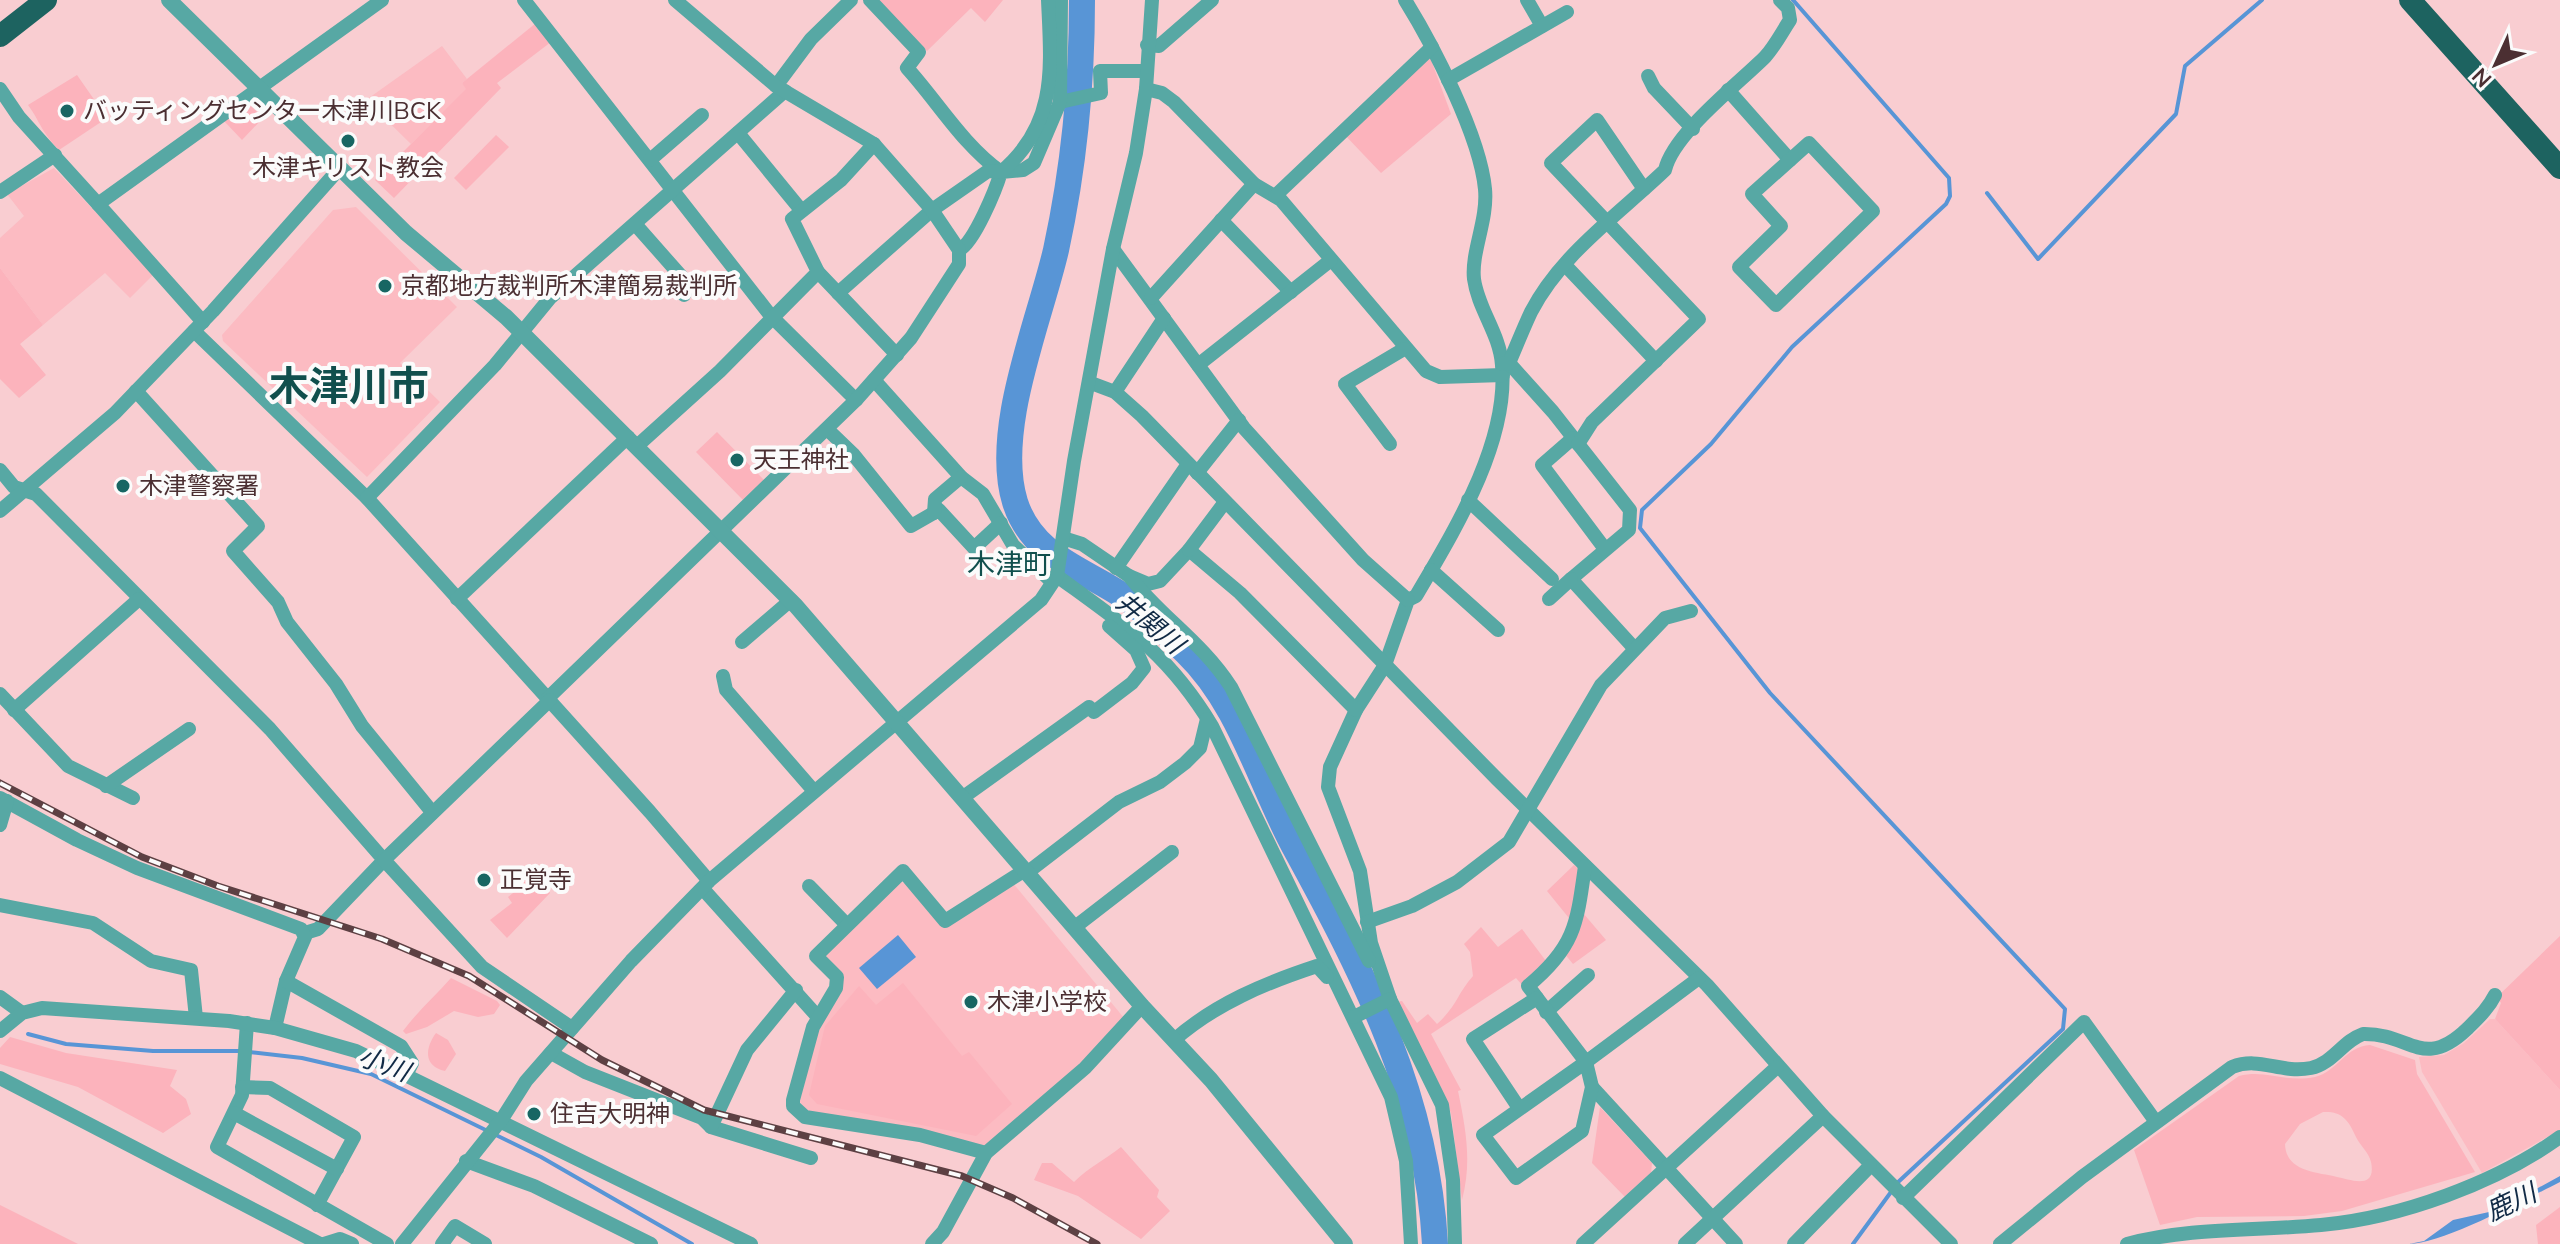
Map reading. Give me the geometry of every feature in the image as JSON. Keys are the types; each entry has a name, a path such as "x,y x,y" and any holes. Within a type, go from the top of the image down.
{"highway":[{"path":"0,36 46,0"},
{"path":"2410,0 2560,168"}],"street":[{"path":"169,0 339,169 521,332 791,600 1174,1040 1345,1244"},
{"path":"98,204 382,0"},
{"path":"524,0 771,316 856,400"},
{"path":"305,933 318,929 432,812 856,400 897,355 935,306 959,264 959,250 932,210 874,144 780,88 675,0"},
{"path":"367,498 486,375 550,298 738,133 780,88 811,39 851,0"},
{"path":"870,0 919,52 907,68 936,100 942,114 1001,172"},
{"path":"959,250 967,244 1001,172 1026,145 1044,111 1051,85 1048,0"},
{"path":"838,293 932,210 988,171 1023,170 1034,163 1065,102 1061,0"},
{"path":"402,1244 498,1122 526,1081 706,885 813,790 1041,600 1056,576 1113,249 1136,153 1146,89 1152,0"},
{"path":"1147,45 1159,46 1212,0"},
{"path":"1405,0 1448,80 1485,188 1486,218 1474,276 1505,367 1576,441 1630,510 1629,530 1549,599"},
{"path":"1527,0 1542,26"},
{"path":"1388,1000 1367,922 1360,871 1328,787 1327,775 1356,710 1385,665 1408,600 1416,596 1468,500 1495,433 1505,367 1531,311 1565,265 1665,170 1669,153 1728,90 1767,55 1790,20 1788,8 1780,0"},
{"path":"1448,80 1567,12"},
{"path":"1275,196 1432,47"},
{"path":"1065,102 1101,93 1100,71 1146,71"},
{"path":"1648,76 1654,88 1693,129"},
{"path":"0,89 19,117 98,204 199,326 367,498 549,699 817,1016"},
{"path":"1146,89 1162,93 1174,102 1254,184 1275,196 1426,371 1440,377 1505,367"},
{"path":"1728,90 1790,160"},
{"path":"650,160 702,115"},
{"path":"1605,549 1542,465 1576,441 1699,319 1551,163 1597,120 1644,189"},
{"path":"738,133 801,210"},
{"path":"1809,143 1873,211 1776,305 1739,267 1781,226 1752,194 1790,160 1809,143"},
{"path":"874,144 841,180 801,210 792,223 818,272 897,355"},
{"path":"0,192 55,155"},
{"path":"0,511 136,391 199,326 339,169"},
{"path":"1151,298 1254,184"},
{"path":"1221,220 1291,292"},
{"path":"635,224 688,284 684,295"},
{"path":"1113,249 1239,420 1363,560 1408,600"},
{"path":"1198,365 1255,316 1331,260"},
{"path":"1565,265 1656,361"},
{"path":"457,599 633,441 720,371 771,316 818,272"},
{"path":"1115,392 1164,318"},
{"path":"1390,444 1345,384 1404,349"},
{"path":"874,380 961,477 983,494 1013,545 1154,649 1176,672 1207,719 1356,1016 1391,1097 1406,1161 1411,1244"},
{"path":"1091,383 1115,392 1192,468 1699,978 1755,1036 1777,1067 1870,1166 1951,1244"},
{"path":"136,391 258,526 233,551 278,602 287,622 336,684 362,726 432,812"},
{"path":"1122,572 1192,468 1239,420"},
{"path":"827,429 853,454 911,526 939,510 974,548 1001,523"},
{"path":"0,470 14,487 36,494 270,729 482,967 572,1028"},
{"path":"934,513 935,499 961,477"},
{"path":"1468,500 1552,579"},
{"path":"1122,572 1157,583 1189,550 1225,502"},
{"path":"1063,542 1082,544 1122,572 1148,600 1188,633 1213,660 1231,687 1442,1105 1453,1180 1455,1244"},
{"path":"1189,550 1240,593 1356,710"},
{"path":"1431,570 1498,630"},
{"path":"1571,579 1634,648"},
{"path":"962,798 1089,707 1094,712 1143,671 1136,650 1087,608 1076,589"},
{"path":"14,710 139,599"},
{"path":"742,642 791,600"},
{"path":"1367,922 1412,906 1457,882 1509,842 1530,811 1572,730 1601,685 1665,618 1691,611"},
{"path":"723,676 726,690 813,790"},
{"path":"0,694 68,766 133,798"},
{"path":"986,1153 920,1135 805,1117 793,1106 817,1016 836,988 837,977 816,956 903,871 945,921 1026,871 1119,802 1160,782 1196,753 1207,719"},
{"path":"106,786 189,729"},
{"path":"0,825 3,799 77,840 137,868 299,927 305,933"},
{"path":"1075,927 1172,852"},
{"path":"1585,866 1577,926 1551,966 1528,986 1586,1062 1592,1087 1582,1131 1516,1178 1483,1135 1586,1062 1699,978"},
{"path":"809,886 846,924"},
{"path":"0,905 93,923 151,961 191,970 196,1018"},
{"path":"275,1028 286,981 305,933"},
{"path":"1174,1040 1225,1002 1317,966 1356,1016"},
{"path":"1546,1012 1588,975"},
{"path":"286,981 401,1046 412,1063 407,1073"},
{"path":"711,1127 747,1050 796,990"},
{"path":"2000,1244 2156,1122 2243,1063 2260,1063 2281,1071 2311,1068 2363,1034 2422,1050 2438,1049 2452,1043 2489,1007 2495,995"},
{"path":"0,997 22,1013"},
{"path":"1519,1108 1473,1039 1537,998"},
{"path":"1356,1016 1388,1000"},
{"path":"933,1244 943,1232 986,1153 1085,1068 1142,1006"},
{"path":"0,1031 22,1013 42,1008 196,1018 275,1028 356,1051 407,1073 498,1122 751,1244"},
{"path":"1897,1192 2084,1022 2156,1122"},
{"path":"247,1023 242,1080 234,1113 217,1147 387,1244"},
{"path":"551,1053 585,1072 702,1118 711,1127 811,1158"},
{"path":"1583,1244 1777,1067"},
{"path":"0,1078 322,1244 340,1239 352,1244"},
{"path":"242,1080 270,1088 354,1137 317,1205"},
{"path":"1592,1087 1736,1244"},
{"path":"234,1113 337,1169"},
{"path":"1685,1244 1823,1116"},
{"path":"2127,1244 2213,1231 2320,1226 2395,1211 2509,1170 2560,1137"},
{"path":"470,1157 651,1244"},
{"path":"1794,1244 1870,1166"},
{"path":"442,1244 455,1226 485,1244"}],"shaded area":[{"path":"876,0 1003,0 985,22 971,8 927,51"},
{"path":"536,23 551,42 497,83 501,88 394,198 375,180 466,89 462,83"},
{"path":"442,46 467,79 462,83 467,89 411,144 366,100"},
{"path":"1430,57 1451,114 1381,173 1343,133"},
{"name":"バッティングセンター木津川BCK","path":"77,75 107,118 59,150 28,105"},
{"path":"250,105 263,118 242,140 224,121"},
{"path":"496,135 509,147 466,190 454,178"},
{"path":"54,168 154,274 130,298 105,273 43,325 0,268 0,238 24,216 7,194"},
{"path":"356,207 457,307 400,363 440,402 367,477 223,341 222,335 333,210"},
{"path":"0,268 43,325 20,344 46,375 19,398 0,379"},
{"path":"717,432 764,480 743,500 696,452"},
{"path":"1574,865 1581,871 1573,923 1547,891"},
{"path":"527,866 550,893 507,938 490,920 512,903 508,897 523,885 517,876"},
{"name":"木津小学校","path":"899,881 908,885 944,926 1012,882 1124,1018 1069,1076 986,1148 806,1111 800,1102 817,1026 843,987 824,952"},
{"path":"1583,913 1606,940 1573,964 1564,953"},
{"path":"1481,927 1498,947 1522,929 1549,965 1523,986 1516,978 1431,1034 1461,1090 1458,1091 1467,1159 1462,1200 1451,1113 1395,1002 1402,1001 1417,1023 1428,1014 1437,1024 1473,976 1470,952 1464,944"},
{"path":"2560,936 2560,1090 2495,1019 2501,1003 2497,997"},
{"path":"451,978 497,1001 500,1005 494,1014 478,1017 454,1011 427,1027 406,1034 403,1031"},
{"path":"903,983 962,1056 969,1052 1012,1104 976,1136 817,1104 809,1095 825,1026 859,986 876,1005"},
{"path":"2490,1019 2495,1019 2560,1090 2560,1130 2482,1173 2422,1072 2419,1057 2444,1055 2464,1043"},
{"path":"436,1033 448,1040 456,1054 445,1071 433,1065 428,1056"},
{"path":"10,1037 66,1053 177,1070 170,1086 186,1099 191,1114 163,1133 78,1087 0,1064 0,1048"},
{"path":"2370,1045 2415,1060 2417,1074 2475,1172 2342,1211 2304,1216 2197,1217 2160,1225 2134,1150 2239,1076 2315,1077 2330,1070 2362,1046","holes":["2329,1112 2347,1120 2368,1155 2372,1171 2366,1180 2355,1181 2312,1172 2296,1165 2287,1153 2285,1144 2300,1124"]},
{"path":"1600,1107 1652,1163 1651,1174 1626,1198 1592,1163"},
{"path":"1121,1147 1159,1190 1157,1197 1170,1211 1141,1239 1078,1196 1034,1180 1042,1163 1052,1163 1074,1182"},
{"path":"0,1205 78,1244 0,1244"},
{"path":"2560,1207 2560,1244 2538,1244 2536,1225"}],"water":[{"path":"898,935 916,957 877,989 859,968"},
{"path":"2560,1176 2560,1182 2484,1219 2442,1237 2424,1242 2409,1244 2424,1241 2453,1220 2498,1210"}],"waterway":[{"name":"井関川","path":"1082,0 1079,95 1068,188 1056,250 1014,410 1010,473 1015,502 1023,521 1048,550 1129,600 1186,652 1205,673 1235,719 1388,1038 1419,1137 1430,1190 1435,1244"},
{"path":"1793,0 1949,178 1950,196 1946,204 1792,347 1711,444 1642,510 1640,528 1770,693 2065,1009 2063,1029 1896,1184"},
{"path":"1987,193 2038,259 2176,114 2185,66 2262,0"},
{"name":"小川","path":"28,1034 66,1044 153,1051 240,1051"},
{"name":"小川","path":"249,1052 302,1058 371,1074 541,1157 692,1244"},
{"path":"1853,1244 1891,1192"}],"railway":[{"path":"0,783 142,857 218,886 382,939 469,976 602,1060 704,1110 962,1176 1013,1198 1097,1244"}],"place":[{"name":"バッティングセンター木津川BCK","path":"67,111"},
{"name":"木津キリスト教会","path":"348,141"},
{"name":"京都地方裁判所木津簡易裁判所","path":"385,286"},
{"name":"天王神社","path":"737,460"},
{"name":"木津警察署","path":"123,486"},
{"name":"正覚寺","path":"484,880"},
{"name":"木津小学校","path":"971,1002"},
{"name":"住吉大明神","path":"534,1114"}],"district":[{"name":"木津川市","path":"349,386"},
{"name":"木津町","path":"1009,564"}],"water label":[{"name":"鹿川","path":"2511,1202"}]}
